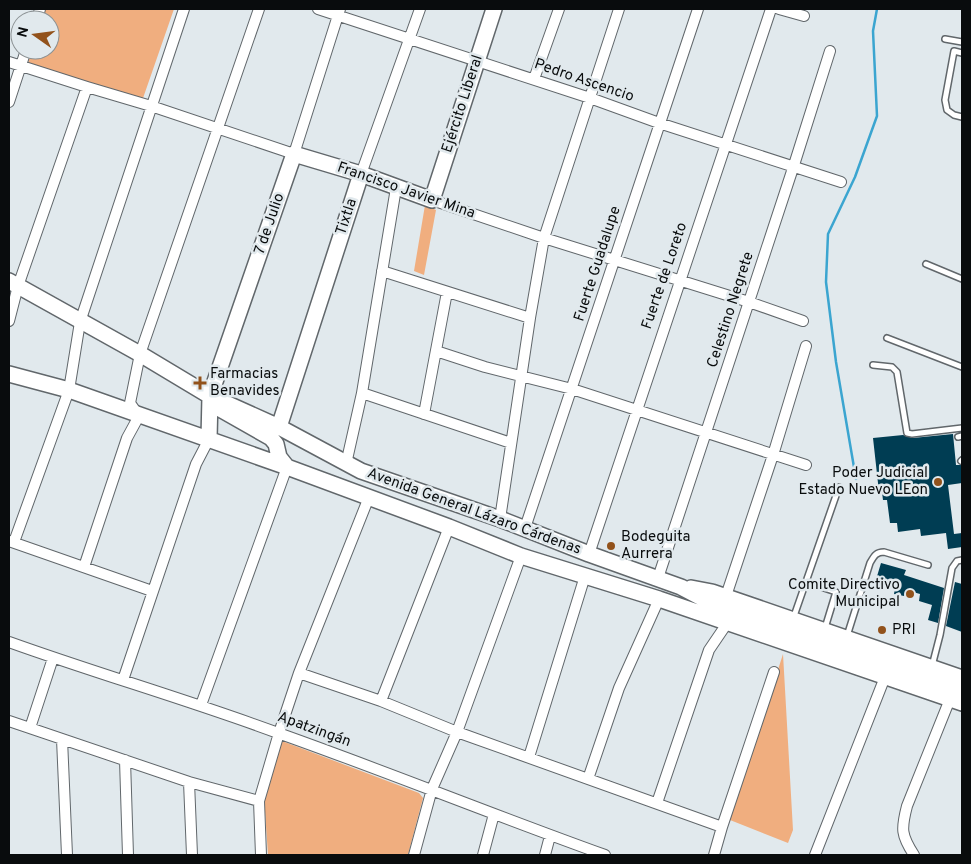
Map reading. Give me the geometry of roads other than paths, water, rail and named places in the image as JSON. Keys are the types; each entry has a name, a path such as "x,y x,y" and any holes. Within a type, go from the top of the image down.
{"street":[{"path":"152,591 11,542 69,390 80,322 184,9"},
{"path":"84,567 127,438 139,416 130,404 140,354 259,9"},
{"name":"Pedro Ascencio","path":"318,9 339,12 410,40 841,182"},
{"name":"Tixtla","path":"279,427 361,174 420,9"},
{"name":"Ejército Liberal","path":"432,200 494,9"},
{"path":"534,80 559,9"},
{"path":"500,519 544,238 619,9"},
{"name":"Fuerte Guadalupe","path":"525,528 698,9"},
{"name":"Fuerte de Loreto","path":"589,554 771,9"},
{"path":"779,9 804,16"},
{"name":"7 de Julio","path":"209,440 210,396 294,154 339,12"},
{"name":"Celestino Negrete","path":"658,578 830,51"},
{"path":"9,102 23,60"},
{"name":"Francisco Javier Mina","path":"9,62 361,174 396,188 544,238 749,302 803,321"},
{"path":"9,321 14,284 86,87"},
{"path":"346,464 362,393 396,188"},
{"path":"382,271 530,318"},
{"name":"Avenida General Lázaro Cárdenas","path":"14,284 140,354 210,396 279,427 368,474 525,528 559,543 630,567 681,587 712,592 724,602"},
{"path":"424,414 447,292"},
{"path":"724,602 773,455 806,346"},
{"path":"436,351 485,367 572,389 806,466"},
{"name":"Avenida General Lázaro Cárdenas","path":"9,374 69,390 369,497 553,567 659,599 885,677 959,692"},
{"path":"362,393 511,443"},
{"path":"201,705 288,468 279,457 276,444 271,438 225,413 210,396"},
{"path":"123,680 196,464 209,440"},
{"path":"261,855 259,801 279,733 299,673 369,497"},
{"path":"381,701 449,527"},
{"path":"553,567 548,562 546,555 549,547 559,543"},
{"path":"414,855 432,789 457,732 522,556"},
{"path":"624,588 629,586 632,580 630,567"},
{"path":"529,757 585,576"},
{"path":"588,779 619,688 659,599"},
{"path":"724,602 793,620 938,670 959,692"},
{"path":"724,602 959,692"},
{"path":"657,803 710,650 728,622"},
{"name":"Apatzingán","path":"9,642 201,705 432,789 550,836 605,855"},
{"path":"866,645 875,661"},
{"path":"30,728 53,658"},
{"path":"714,855 774,672"},
{"path":"299,673 381,701 457,732 722,827"},
{"path":"815,855 885,677"},
{"path":"914,855 904,838 902,830 906,806 959,692"},
{"path":"9,721 189,782 259,801"},
{"path":"62,739 67,855"},
{"path":"125,760 128,855"},
{"path":"189,782 192,855"},
{"path":"483,855 494,814"},
{"path":"545,855 550,836"}],"lane":[{"path":"945,39 962,42"},
{"path":"962,52 954,51 945,100 948,110 954,115 962,117"},
{"path":"926,264 962,279"},
{"path":"887,338 962,367"},
{"path":"873,365 892,367 897,372 907,432 912,434 962,428"},
{"path":"793,620 840,487"},
{"path":"846,639 870,563 874,556 879,552 884,552 928,565"},
{"path":"938,670 937,648 952,568 957,561 962,560"},
{"path":"806,582 836,592 824,631"}],"waterway":[{"path":"856,479 836,362 826,282 828,234 855,177 877,116 873,31 877,9"}],"place":[{"name":"Farmacias Benavides","path":"200,383"},
{"name":"Poder Judicial Estado Nuevo LEon","path":"938,482"},
{"name":"Bodeguita Aurrera","path":"611,546"},
{"name":"Comite Directivo Municipal","path":"910,594"},
{"name":"PRI","path":"882,630"}]}
